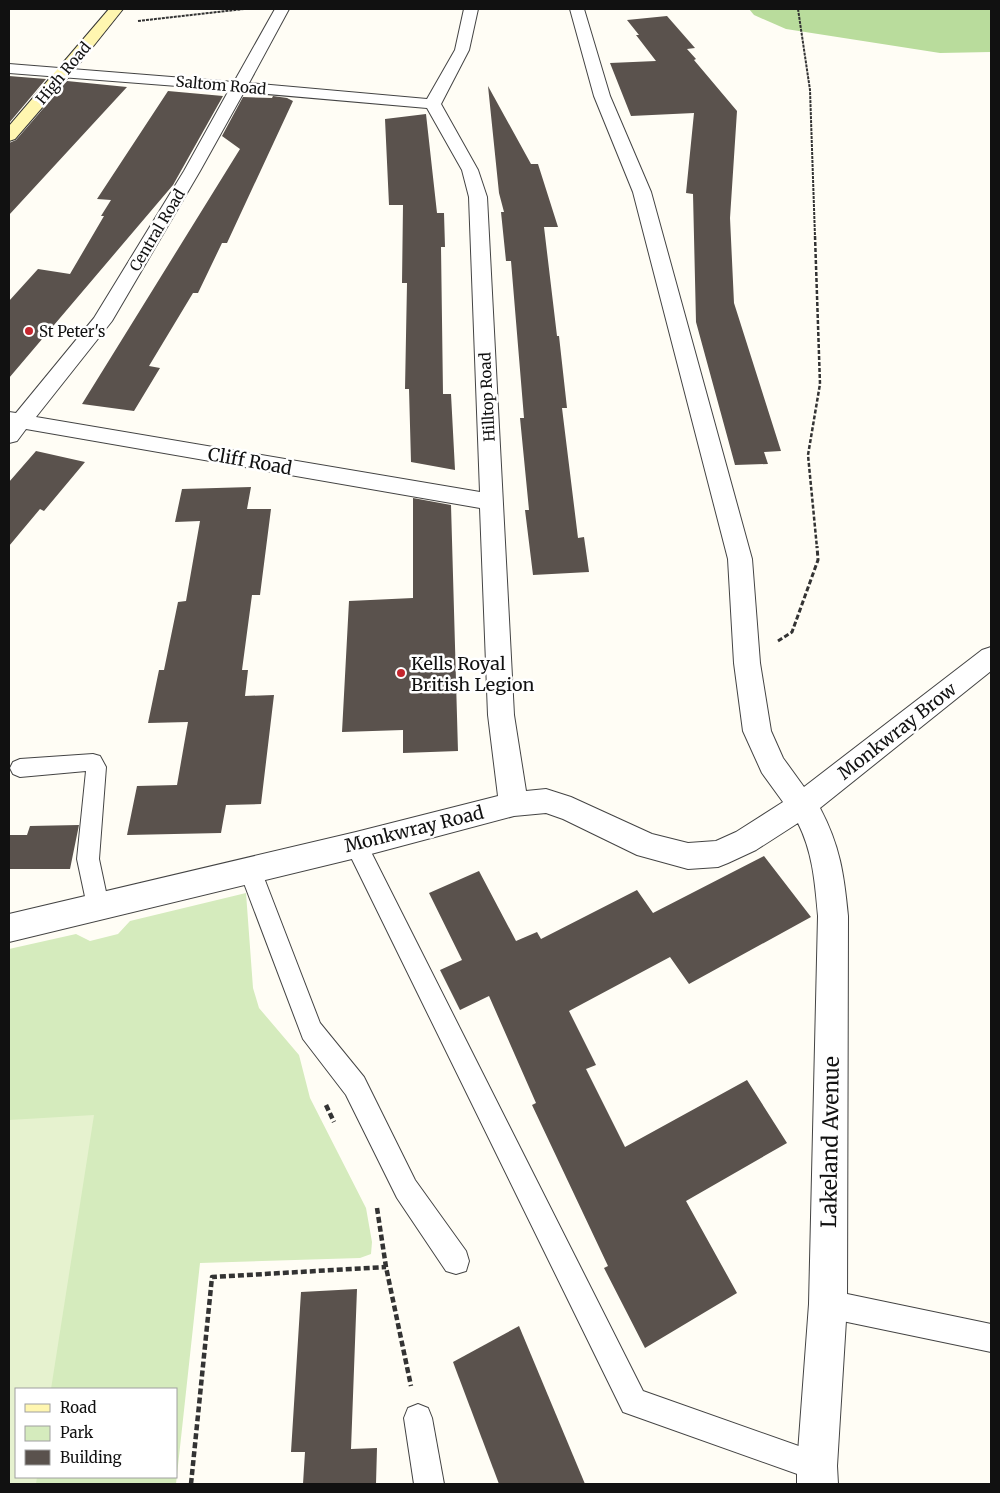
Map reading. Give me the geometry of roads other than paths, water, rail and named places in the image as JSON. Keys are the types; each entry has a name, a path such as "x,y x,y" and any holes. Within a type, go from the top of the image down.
{"street":[{"name":"High Road","path":"9,136 66,71 116,9"},
{"name":"Central Road","path":"13,426 102,321 192,171 282,9"},
{"path":"433,104 437,93 462,50 472,9"},
{"name":"Lakeland Avenue","path":"577,9 602,96 642,192 740,559 746,663 757,731 772,765 810,817 822,844 829,870 833,916 828,1304 817,1475"},
{"name":"Saltom Road","path":"9,68 66,71 433,104"},
{"name":"Hilltop Road","path":"433,104 470,170 478,196 501,715 506,760 514,804"},
{"name":"Cliff Road","path":"13,426 492,502"},
{"name":"Monkwray Brow","path":"802,805 991,657"},
{"name":"Monkwray Road","path":"9,928 514,804 546,801 571,809 647,846 688,856 718,854 746,842 802,805"}],"lane":[{"path":"20,768 93,762 96,767 88,859 98,906"},
{"path":"356,844 633,1402 817,1475"},
{"path":"250,870 311,1032 355,1086 406,1189 456,1261"},
{"path":"828,1304 991,1338"},
{"path":"418,1418 429,1484"}],"place":[{"name":"St Peter's","path":"29,331"},
{"name":"Kells Royal British Legion","path":"401,673"}]}
